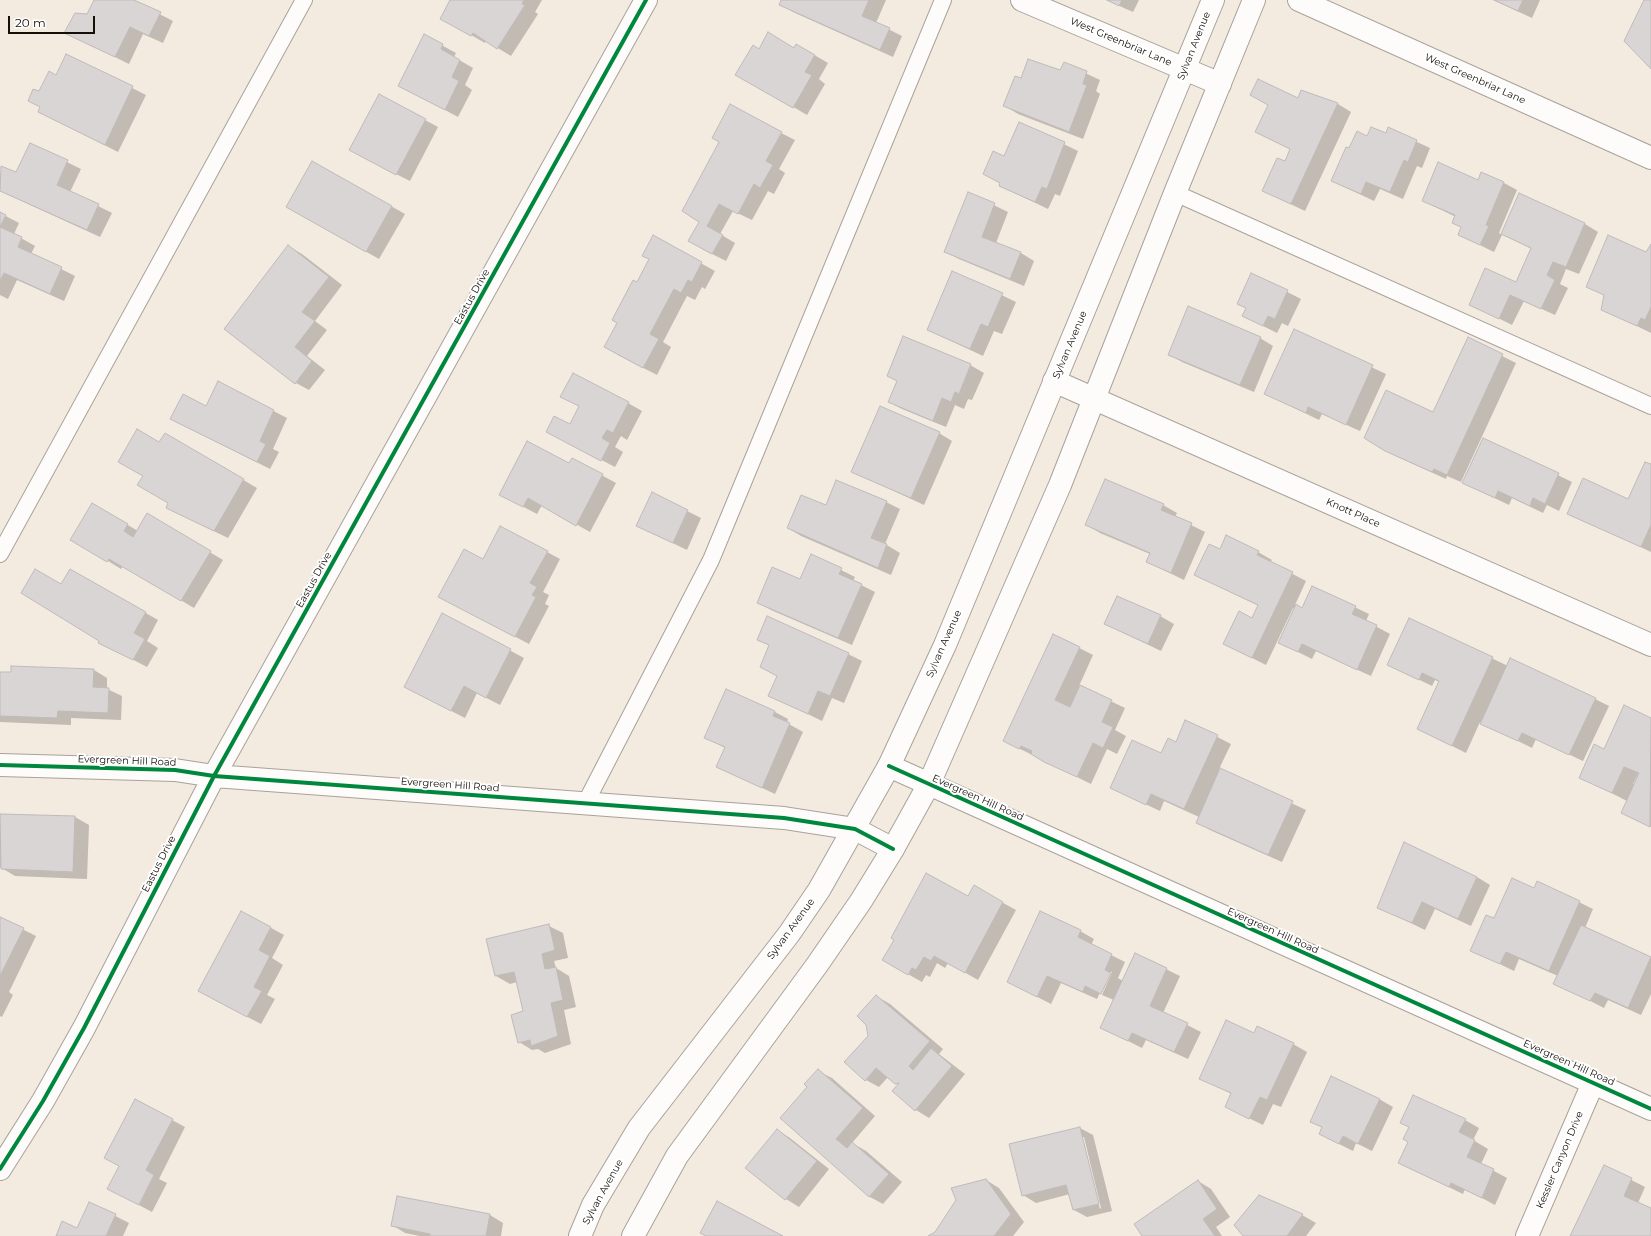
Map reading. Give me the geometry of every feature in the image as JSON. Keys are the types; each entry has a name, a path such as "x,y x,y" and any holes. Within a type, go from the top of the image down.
{"street":[{"name":"Eastus Drive","path":"0,1169 43,1101 84,1028 214,776 646,0"},
{"name":"West Greenbriar Lane","path":"1022,0 1220,84"},
{"name":"Sylvan Avenue","path":"580,1236 593,1205 639,1128 789,934 819,890 855,829 889,766 945,644 1213,0"},
{"path":"633,1236 677,1156 817,965 893,849 929,784 1060,485 1175,194 1254,0"},
{"name":"West Greenbriar Lane","path":"1299,0 1651,158"},
{"name":"Knott Place","path":"1054,381 1651,645"},
{"name":"Evergreen Hill Road","path":"0,765 175,770 214,776 784,818 855,829 893,849"},
{"name":"Evergreen Hill Road","path":"889,766 1651,1109"},
{"name":"Kessler Canyon Drive","path":"1527,1236 1593,1083"}],"lane":[{"path":"0,554 304,0"},
{"path":"585,804 711,560 943,0"},
{"path":"1175,194 1651,406"}],"building":[{"path":"94,0 134,0 161,12 149,36 130,27 115,57 64,33 75,13 87,14"},
{"path":"450,0 524,0 522,4 525,5 497,49 473,33 471,36 440,19"},
{"path":"781,0 869,0 862,16 890,28 880,50 779,5"},
{"path":"1107,0 1122,0 1119,6"},
{"path":"1494,0 1523,0 1518,11"},
{"path":"1644,0 1651,0 1651,69 1624,41"},
{"path":"768,32 794,48 796,44 815,55 805,72 812,75 793,108 735,75 753,45 759,49"},
{"path":"424,34 443,44 441,49 460,60 452,77 459,81 445,110 398,86"},
{"path":"66,54 133,86 105,145 38,112 40,107 28,101 33,89 39,91 49,71 56,75"},
{"path":"1028,59 1060,70 1064,62 1087,71 1083,84 1087,85 1069,132 1003,106 1015,76 1021,78"},
{"path":"1258,79 1298,98 1301,90 1338,103 1291,204 1262,191 1277,158 1285,161 1290,149 1255,132 1268,105 1250,95"},
{"path":"379,94 426,119 396,175 349,150"},
{"path":"730,104 782,132 766,161 773,165 760,188 754,184 738,214 719,204 707,226 723,235 712,254 688,241 699,222 682,211 719,142 712,138"},
{"path":"1019,122 1065,142 1047,189 1042,187 1035,202 999,186 1000,183 983,174 993,151 1004,156"},
{"path":"1371,127 1386,133 1388,127 1417,140 1408,162 1404,160 1390,192 1366,182 1361,194 1331,181 1346,147 1349,148 1357,131 1367,136"},
{"path":"30,143 68,160 57,185 99,204 87,230 0,191 1,166 16,172"},
{"path":"312,161 392,206 366,252 286,207"},
{"path":"1438,162 1478,180 1481,172 1504,182 1486,225 1489,226 1480,245 1458,235 1461,227 1452,223 1455,215 1422,201"},
{"path":"968,192 995,203 982,237 1021,252 1010,279 944,252"},
{"path":"1519,193 1585,223 1566,267 1553,262 1547,275 1555,280 1541,309 1510,295 1499,319 1469,305 1485,268 1516,282 1531,248 1501,234"},
{"path":"0,212 6,215 0,227"},
{"path":"0,227 22,237 18,247 62,267 50,294 4,273 0,281"},
{"path":"653,235 702,262 692,282 688,280 681,293 674,289 650,334 659,339 643,368 604,347 617,323 612,320 633,280 637,282 649,259 642,256"},
{"path":"1608,235 1646,252 1651,244 1651,307 1645,320 1641,318 1637,326 1601,310 1604,295 1586,287"},
{"path":"288,245 329,277 302,312 315,321 295,347 312,361 295,384 224,329"},
{"path":"952,271 1003,293 988,327 981,324 970,349 927,330"},
{"path":"1251,273 1288,290 1275,319 1268,316 1263,326 1242,316 1246,308 1237,304"},
{"path":"1188,306 1261,337 1240,385 1168,355"},
{"path":"1294,329 1373,365 1346,425 1308,407 1306,413 1264,394"},
{"path":"903,336 971,364 959,394 955,392 951,402 942,398 933,421 888,402 897,381 887,376"},
{"path":"1468,337 1503,354 1447,475 1434,469 1432,472 1385,451 1364,438 1386,390 1433,412"},
{"path":"573,373 629,402 613,433 607,430 602,438 610,443 601,461 546,432 554,416 570,424 579,406 560,397"},
{"path":"218,381 274,410 260,441 266,444 257,462 170,419 183,394 206,406"},
{"path":"880,406 940,432 911,498 851,472"},
{"path":"137,429 159,442 165,433 244,479 214,531 166,508 168,503 137,485 143,476 118,462"},
{"path":"1483,438 1559,473 1545,504 1533,498 1530,506 1498,491 1495,498 1462,483"},
{"path":"527,441 569,463 572,458 603,474 576,526 528,498 523,507 499,495"},
{"path":"1645,462 1651,464 1651,525 1641,547 1567,514 1583,478 1628,499"},
{"path":"1105,479 1164,504 1161,510 1192,523 1171,573 1146,562 1150,553 1085,525"},
{"path":"836,480 887,501 871,538 887,544 878,568 787,528 801,495 826,505"},
{"path":"652,492 688,510 673,543 636,526"},
{"path":"92,503 128,524 124,531 133,537 147,513 211,551 181,601 109,559 107,562 70,540"},
{"path":"500,526 548,551 530,583 537,587 532,595 536,597 515,637 438,597 464,549 483,559"},
{"path":"1226,535 1259,551 1257,555 1293,572 1252,658 1223,644 1239,611 1252,618 1258,605 1194,575 1209,544 1220,549"},
{"path":"811,554 842,568 839,574 862,584 838,638 757,603 772,567 800,579"},
{"path":"35,569 61,584 70,569 146,612 134,633 145,639 133,660 98,643 99,641 21,593"},
{"path":"1312,586 1356,606 1352,614 1377,625 1357,670 1302,644 1298,652 1278,643 1296,604 1302,608"},
{"path":"1117,596 1161,615 1148,644 1104,624"},
{"path":"442,613 511,649 486,698 464,686 451,711 404,687"},
{"path":"767,616 849,653 830,696 818,691 808,714 768,696 777,676 760,667 769,645 757,640"},
{"path":"1409,618 1493,657 1452,746 1417,729 1439,681 1422,673 1419,680 1387,665"},
{"path":"1053,634 1080,647 1055,700 1070,707 1080,685 1112,700 1102,722 1113,727 1103,748 1093,743 1077,777 1044,762 1031,754 1032,751 1021,746 1019,749 1003,741"},
{"path":"1510,658 1596,698 1569,755 1522,733 1518,741 1480,724"},
{"path":"11,666 94,669 93,687 109,688 108,713 58,711 57,718 0,716 0,672 11,672"},
{"path":"726,689 775,711 773,716 790,723 762,788 716,767 725,747 704,738"},
{"path":"1624,705 1651,718 1650,827 1621,813 1639,773 1624,767 1612,793 1579,778 1594,744 1604,749"},
{"path":"1185,720 1218,735 1184,809 1151,794 1146,805 1110,788 1132,740 1161,753 1168,738 1176,742"},
{"path":"1220,768 1293,801 1268,855 1196,823"},
{"path":"0,814 75,816 73,872 1,869"},
{"path":"1404,842 1477,877 1458,919 1422,902 1412,923 1377,908"},
{"path":"926,873 968,896 974,885 1003,902 965,973 934,956 931,961 924,957 916,970 912,968 908,975 882,960 894,940 891,938"},
{"path":"1512,878 1534,888 1537,881 1580,901 1549,971 1506,952 1500,964 1470,951 1486,915 1494,918"},
{"path":"241,911 271,927 259,950 270,956 254,987 262,991 247,1017 198,991"},
{"path":"1040,911 1081,930 1078,937 1112,954 1105,970 1111,973 1101,994 1085,986 1083,992 1047,976 1037,997 1007,982"},
{"path":"0,917 24,928 0,976"},
{"path":"549,924 555,950 542,954 545,969 556,967 563,1000 551,1003 558,1036 531,1046 530,1040 518,1043 511,1015 523,1011 514,972 495,976 486,939"},
{"path":"1581,925 1651,957 1628,1008 1595,993 1590,1001 1553,984"},
{"path":"1135,953 1167,968 1150,1006 1188,1023 1174,1052 1132,1033 1128,1041 1100,1028"},
{"path":"876,995 930,1041 909,1066 913,1070 931,1048 952,1066 915,1111 892,1091 899,1083 895,1084 876,1068 865,1081 844,1062 868,1036 866,1025 857,1016"},
{"path":"1226,1020 1254,1033 1257,1026 1294,1043 1267,1100 1260,1097 1249,1119 1225,1107 1231,1093 1199,1079"},
{"path":"818,1069 863,1108 836,1139 847,1148 852,1142 889,1174 869,1197 780,1118 807,1087 804,1084"},
{"path":"1331,1076 1380,1099 1358,1144 1343,1136 1339,1144 1319,1134 1322,1127 1310,1122"},
{"path":"1413,1095 1466,1119 1459,1132 1475,1140 1467,1157 1494,1169 1482,1198 1451,1183 1449,1187 1398,1163 1408,1142 1403,1139 1409,1127 1400,1123"},
{"path":"135,1099 173,1119 146,1170 154,1175 139,1205 107,1189 119,1166 104,1158"},
{"path":"1080,1127 1099,1204 1073,1210 1066,1185 1022,1196 1009,1144"},
{"path":"777,1129 817,1161 785,1200 745,1168"},
{"path":"1604,1165 1632,1178 1624,1196 1651,1208 1651,1236 1570,1236"},
{"path":"986,1179 1011,1214 994,1236 928,1236 935,1232 956,1200 951,1188"},
{"path":"1198,1180 1217,1209 1203,1219 1215,1236 1142,1236 1134,1224"},
{"path":"1259,1195 1303,1214 1287,1236 1243,1236 1234,1225"},
{"path":"397,1196 490,1214 486,1236 430,1236 430,1234 391,1226"},
{"path":"717,1201 783,1236 706,1236 700,1233"},
{"path":"89,1202 116,1214 106,1236 56,1236 62,1221 77,1228"}],"cycle path":[{"path":"0,1169 43,1101 84,1028 214,776 646,0"},
{"path":"0,765 175,770 214,776 784,818 855,829 893,849"},
{"path":"889,766 1651,1109"}]}
